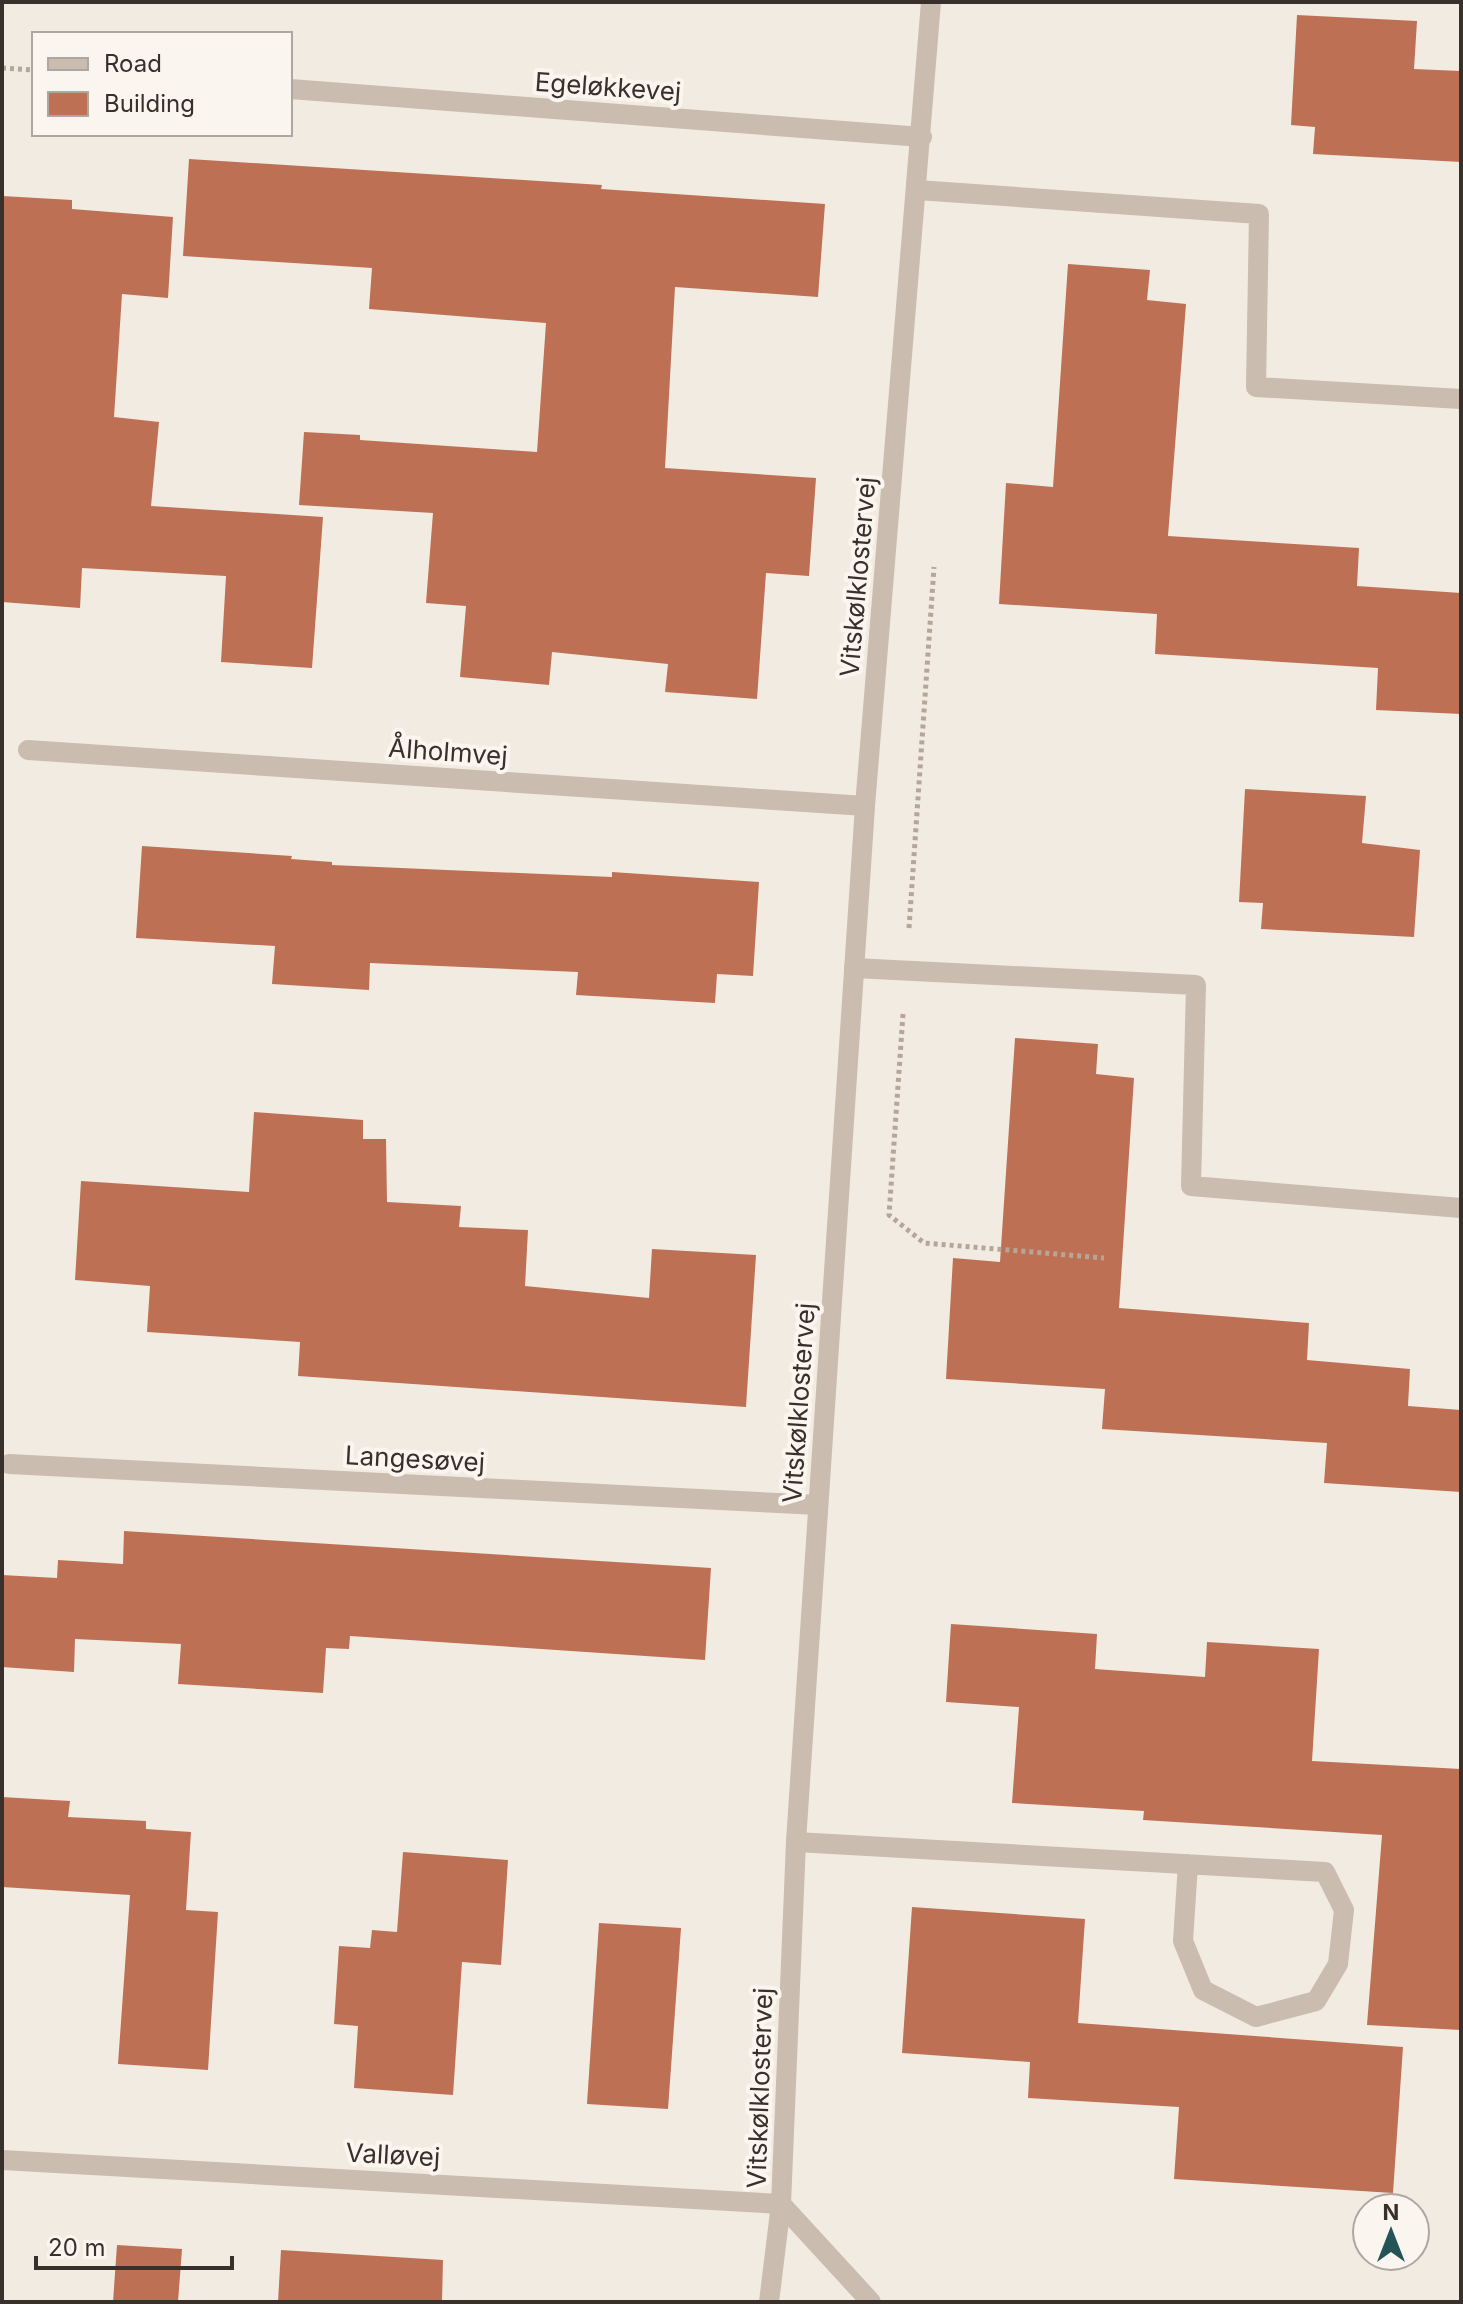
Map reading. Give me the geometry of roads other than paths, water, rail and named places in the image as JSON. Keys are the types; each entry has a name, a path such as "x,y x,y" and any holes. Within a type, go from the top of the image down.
{"street":[{"name":"Vitskølklostervej","path":"871,2302 781,2204 796,1842 865,806 931,2"},
{"name":"Egeløkkevej","path":"292,89 922,137"},
{"path":"917,190 1259,214 1256,387 1461,399"},
{"name":"Ålholmvej","path":"28,750 865,806"},
{"path":"854,968 906,968 1196,985 1191,1186 1461,1208"},
{"name":"Langesøvej","path":"9,1464 818,1505"},
{"path":"796,1842 1188,1864 1325,1872 1344,1910 1338,1964 1316,2001 1256,2017 1203,1990 1183,1941 1188,1864"},
{"name":"Valløvej","path":"2,2160 781,2204"},
{"path":"769,2302 781,2204"}]}
